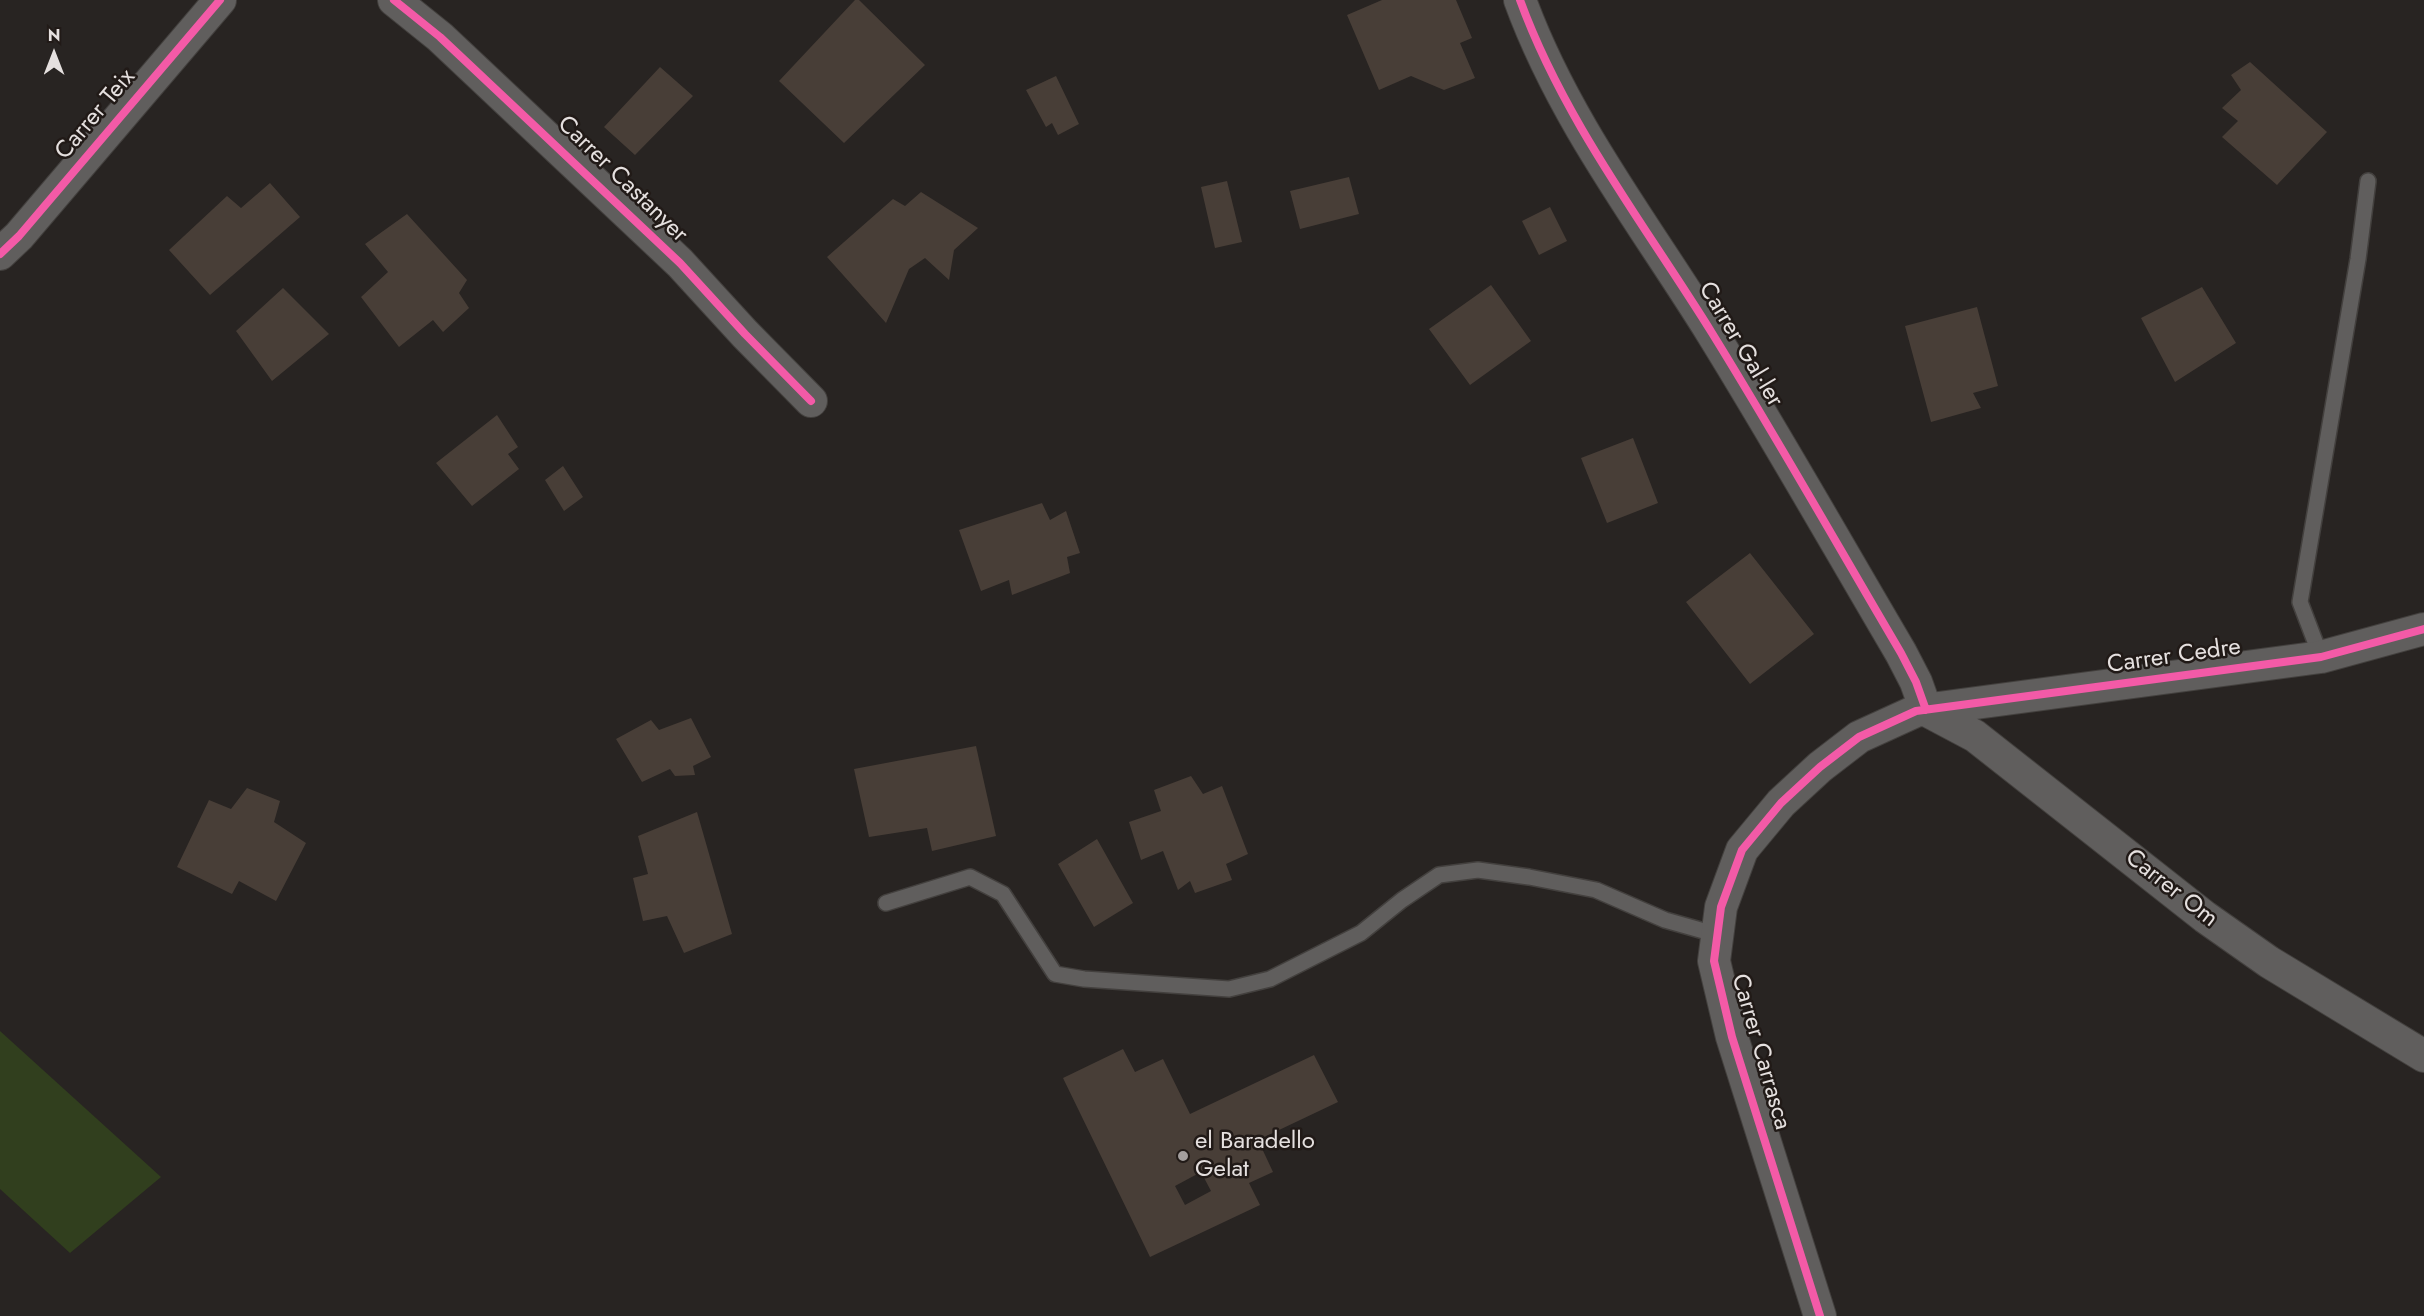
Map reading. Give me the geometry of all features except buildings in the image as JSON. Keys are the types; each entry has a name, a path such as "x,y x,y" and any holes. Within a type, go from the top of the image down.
{"street":[{"name":"Carrer Teix","path":"0,254 19,236 220,0"},
{"name":"Carrer Castanyer","path":"394,0 440,37 647,231 811,401"},
{"name":"Carrer Gal·ler","path":"1520,0 1553,79 1585,134 1713,334 1895,642 1916,682 1926,710"},
{"name":"Carrer Cedre","path":"1926,710 2321,657 2424,629"},
{"name":"Carrer Carrasca","path":"1820,1316 1732,1037 1714,961 1721,907 1742,850 1781,803 1820,767 1859,737 1916,711 1926,710"},
{"name":"Carrer Om","path":"1926,710 1975,736 2205,916 2269,962 2424,1056"}],"lane":[{"path":"2321,657 2300,602 2358,259 2368,181"},
{"path":"886,903 970,877 1003,894 1055,974 1084,979 1229,989 1270,979 1361,933 1402,900 1439,875 1478,870 1596,890 1665,921 1718,935"}],"green space":[{"path":"0,1031 161,1177 70,1253 0,1189"}],"cycle path":[{"path":"0,254 19,236 220,0"},
{"path":"394,0 440,37 680,263 811,401"},
{"path":"1520,0 1538,45 1582,130 1712,333 1784,452 1901,653 1916,682 1926,710"},
{"path":"1820,1316 1732,1037 1714,961 1721,907 1742,850 1781,803 1820,767 1859,737 1916,711 2321,657 2424,629"}],"place":[{"name":"el Baradello Gelat","path":"1183,1156"}]}
